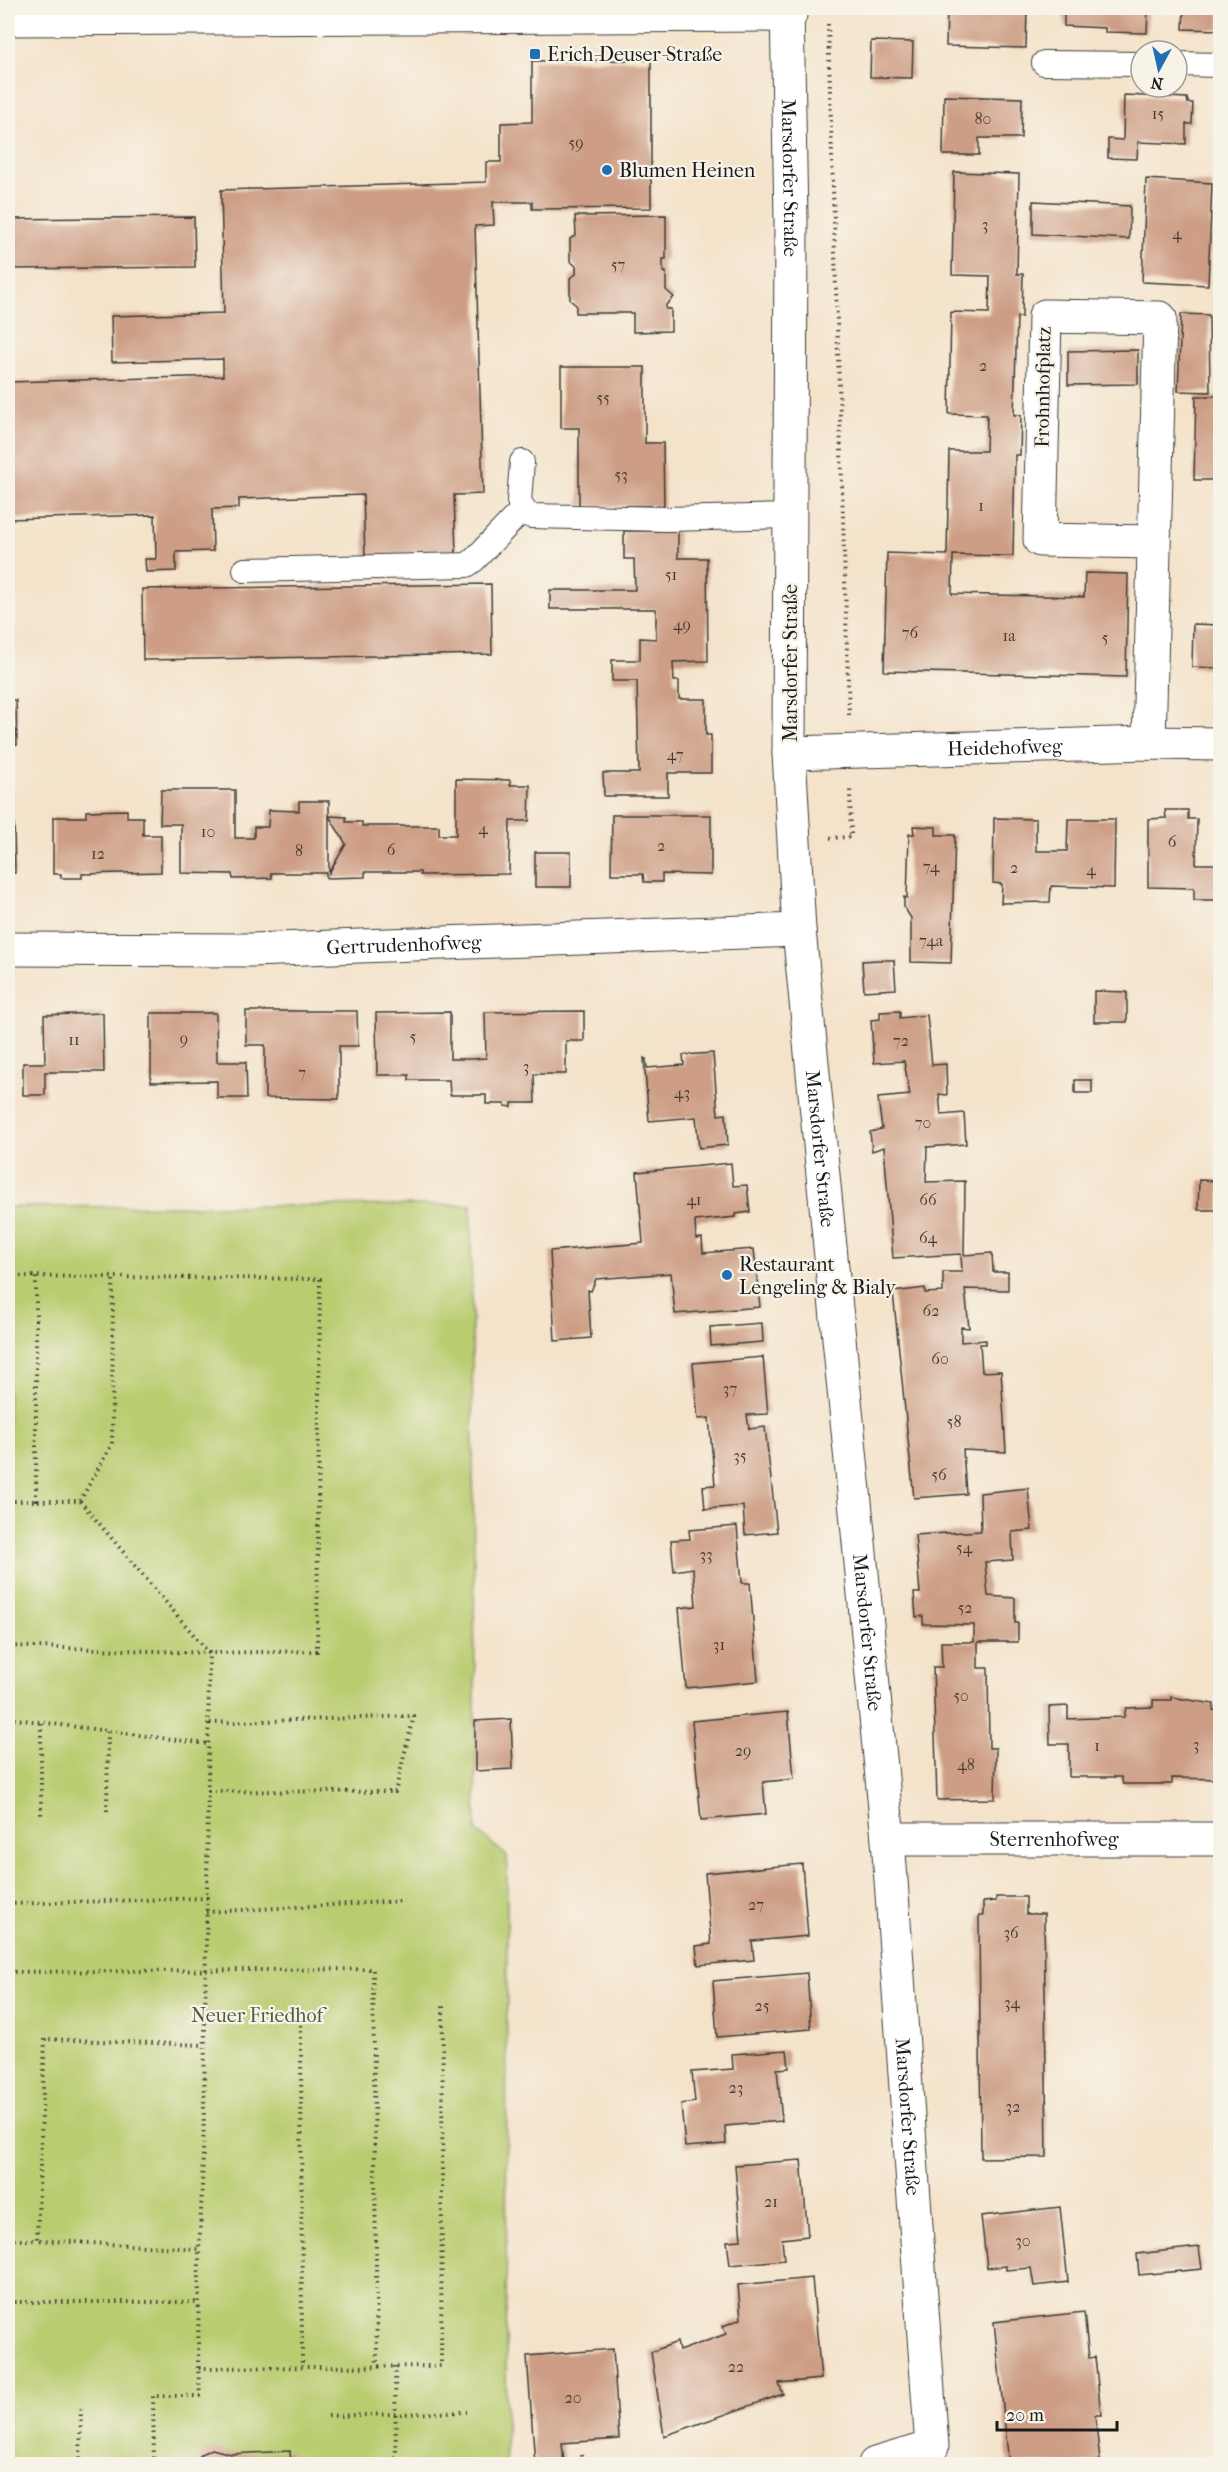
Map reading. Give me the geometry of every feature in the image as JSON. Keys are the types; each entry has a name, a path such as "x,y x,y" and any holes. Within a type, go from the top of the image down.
{"street":[{"path":"8,19 789,11"},
{"name":"Marsdorfer Straße","path":"789,11 789,753 793,840 799,930 888,1839 934,2456"},
{"name":"Frohnhofplatz","path":"1149,743 1160,318 1045,316 1040,540 1153,542"},
{"name":"Heidehofweg","path":"789,753 1149,743 1221,744"},
{"name":"Gertrudenhofweg","path":"8,949 251,950 799,930"},
{"name":"Sterrenhofweg","path":"888,1839 1221,1839"},
{"path":"875,2464 934,2456"}],"lane":[{"path":"1044,63 1129,64"},
{"path":"1189,64 1221,65"},
{"path":"522,462 519,501 526,514 547,518 790,516"},
{"path":"245,570 467,565 479,556 522,510"}],"path":[{"path":"793,840 851,837 828,20"},
{"path":"8,1276 320,1279 317,1651 209,1653 8,1646"},
{"path":"36,1276 36,1501"},
{"path":"80,1501 112,1444 112,1277"},
{"path":"8,1501 80,1501 209,1653 206,1970 199,2249 198,2368 200,2396 153,2396 154,2464"},
{"path":"208,1791 395,1792 414,1716 209,1723"},
{"path":"8,1718 208,1744"},
{"path":"40,1723 41,1818"},
{"path":"107,1811 108,1731"},
{"path":"8,1904 207,1898"},
{"path":"206,1912 404,1901"},
{"path":"8,1972 374,1969 377,2366"},
{"path":"198,2368 441,2366 443,2002"},
{"path":"301,2025 303,2367"},
{"path":"37,2240 45,2039 204,2046"},
{"path":"8,2240 199,2249"},
{"path":"8,2302 199,2302"},
{"path":"395,2366 396,2464"},
{"path":"80,2464 81,2404"},
{"path":"328,2416 467,2412"},
{"path":"580,2454 582,2464"},
{"path":"328,2461 453,2464"}],"green space":[{"name":"Neuer Friedhof","path":"471,1205 476,1831 507,1856 506,2464 8,2464 8,1207"}],"building":[{"path":"947,8 1027,8 1026,48 946,46"},
{"path":"1064,8 1148,8 1147,33 1105,32 1105,28 1064,26"},
{"path":"1184,8 1220,8 1220,30 1183,29"},
{"path":"871,41 913,42 912,78 870,77"},
{"path":"651,60 651,208 532,209 532,202 493,202 494,225 475,226 483,494 454,495 456,554 365,557 363,495 239,499 239,508 212,509 213,551 176,552 176,571 146,572 145,559 156,559 155,515 8,519 8,382 223,376 223,359 112,362 111,316 224,313 221,190 486,182 486,162 501,162 501,123 532,122 532,61"},
{"path":"1124,95 1129,95 1129,99 1187,99 1188,103 1193,103 1192,124 1186,124 1186,144 1138,142 1137,159 1108,158 1108,139 1123,140"},
{"path":"944,96 1022,98 1021,138 979,138 979,155 943,155"},
{"path":"954,172 1019,174 1017,274 1023,274 1022,317 1017,317 1014,415 1021,415 1020,455 1015,455 1013,556 953,555 952,594 1084,597 1085,573 1128,574 1126,677 884,671 887,553 947,555 949,451 986,451 987,415 949,414 951,312 989,313 990,276 952,275"},
{"path":"1146,179 1212,183 1208,285 1142,282"},
{"path":"1033,201 1130,206 1129,239 1033,234"},
{"path":"666,215 666,259 663,259 663,272 666,272 666,290 674,297 666,305 666,309 671,309 671,331 633,332 633,313 576,313 576,305 570,300 570,278 576,274 576,266 570,261 570,239 576,235 575,216"},
{"path":"194,217 195,267 8,269 8,219"},
{"path":"1181,314 1209,315 1210,392 1178,391"},
{"path":"1138,350 1138,384 1068,385 1068,351"},
{"path":"561,367 645,367 645,443 663,443 664,506 579,506 579,428 561,428"},
{"path":"1196,396 1220,396 1220,480 1194,480"},
{"path":"624,531 678,531 678,558 707,558 708,661 673,662 674,681 679,681 679,699 706,699 706,735 711,735 711,773 668,773 668,796 604,796 603,773 639,773 637,681 612,681 612,660 640,660 640,638 656,639 656,609 550,609 550,590 635,590 634,559 624,559"},
{"path":"491,584 492,654 143,660 142,589"},
{"path":"1193,624 1220,625 1220,668 1192,667"},
{"path":"8,700 16,700 17,745 8,745"},
{"path":"456,779 510,780 510,785 530,785 529,821 510,821 509,874 420,875 420,872 365,872 365,877 326,878 326,873 271,873 272,878 233,879 232,874 181,873 181,824 160,824 161,790 235,790 235,838 254,838 254,827 268,827 269,810 299,811 299,801 329,801 329,816 346,817 346,822 362,822 362,826 439,826 439,835 456,835","holes":["329,816 346,844 329,873"]},
{"path":"127,810 127,817 143,817 143,835 161,835 161,872 82,874 82,878 61,878 61,874 53,874 53,817 86,817 86,811"},
{"path":"1165,810 1188,810 1188,819 1197,819 1196,864 1220,864 1220,900 1194,900 1194,888 1148,887 1148,819 1166,818"},
{"path":"612,815 711,815 711,875 662,874 662,882 644,882 643,874 611,874"},
{"path":"994,818 1036,819 1036,851 1067,851 1068,819 1115,819 1114,888 1051,886 1050,902 1001,903 1002,884 993,883"},
{"path":"8,824 14,824 15,873 8,873"},
{"path":"913,826 936,827 936,835 955,835 951,963 911,962 911,918 904,907 904,897 907,898 909,834 914,834"},
{"path":"535,852 571,852 571,887 535,887"},
{"path":"894,960 896,989 864,991 862,961"},
{"path":"1094,991 1127,992 1127,1022 1094,1022"},
{"path":"246,1011 357,1011 358,1046 339,1046 339,1099 265,1098 265,1045 246,1045"},
{"path":"584,1011 584,1041 566,1041 566,1074 534,1074 535,1103 512,1103 512,1107 505,1106 505,1104 486,1104 486,1095 450,1095 449,1080 409,1080 409,1075 377,1075 376,1013 450,1012 450,1059 470,1059 486,1058 485,1012"},
{"path":"900,1011 900,1018 927,1015 932,1065 946,1064 947,1095 939,1094 941,1115 964,1113 966,1144 927,1147 926,1182 965,1181 964,1255 992,1253 993,1272 1008,1272 1008,1290 965,1289 969,1328 961,1327 961,1342 986,1340 986,1344 980,1344 982,1372 1001,1371 1006,1452 963,1450 966,1494 914,1498 893,1292 925,1288 925,1293 943,1292 943,1272 962,1272 961,1254 893,1258 884,1147 872,1151 870,1132 882,1129 878,1098 910,1095 904,1061 874,1063 871,1020 880,1019 880,1012"},
{"path":"103,1013 104,1072 45,1072 45,1095 23,1095 23,1063 45,1063 44,1015"},
{"path":"151,1013 216,1013 217,1062 246,1062 247,1098 217,1098 217,1081 151,1082"},
{"path":"713,1053 718,1115 726,1114 728,1145 699,1148 696,1117 649,1121 644,1058 647,1068 684,1065 683,1055"},
{"path":"1075,1080 1092,1080 1092,1093 1075,1093"},
{"path":"731,1163 733,1186 747,1185 750,1212 736,1214 736,1217 695,1221 696,1239 702,1238 703,1253 754,1249 760,1307 675,1314 671,1273 596,1279 591,1291 588,1290 591,1338 555,1341 550,1251 643,1243 637,1172"},
{"path":"1199,1180 1220,1181 1220,1210 1198,1210"},
{"path":"762,1323 763,1342 711,1346 710,1327"},
{"path":"763,1357 768,1414 747,1415 749,1429 765,1427 777,1532 745,1535 743,1506 705,1509 703,1486 715,1485 709,1418 698,1419 693,1363"},
{"path":"1028,1488 1032,1530 1012,1532 1013,1560 985,1562 988,1596 1015,1598 1015,1623 1018,1623 1018,1642 978,1642 978,1668 988,1668 989,1748 996,1748 995,1799 937,1800 933,1667 942,1667 941,1642 974,1642 974,1625 923,1624 923,1616 916,1617 914,1593 920,1593 915,1535 981,1531 980,1493"},
{"path":"737,1526 742,1583 750,1583 758,1681 686,1688 679,1608 696,1606 693,1568 674,1571 671,1540 690,1539 689,1530"},
{"path":"1171,1697 1214,1704 1213,1710 1220,1711 1220,1779 1172,1778 1172,1784 1123,1784 1121,1777 1069,1777 1069,1744 1050,1744 1049,1707 1068,1706 1068,1719 1124,1717 1126,1708 1153,1707 1153,1700 1171,1700"},
{"path":"788,1712 794,1779 763,1782 766,1814 701,1820 692,1721"},
{"path":"511,1719 513,1769 475,1771 475,1721"},
{"path":"802,1864 808,1936 752,1941 754,1960 698,1965 696,1946 711,1944 705,1873"},
{"path":"996,1897 1026,1897 1026,1914 1044,1914 1047,2157 981,2158 979,1915 983,1915 983,1902 996,1901"},
{"path":"807,1973 811,2029 717,2037 713,1981"},
{"path":"787,2050 789,2068 777,2069 782,2121 725,2126 726,2144 685,2147 681,2104 695,2102 692,2072 733,2069 732,2054"},
{"path":"801,2160 808,2236 782,2239 784,2260 730,2265 727,2241 741,2240 735,2165"},
{"path":"1060,2207 1068,2282 1034,2286 1031,2268 1006,2270 1006,2266 987,2268 981,2216"},
{"path":"1199,2247 1202,2269 1139,2275 1137,2254"},
{"path":"812,2278 821,2379 779,2383 783,2394 664,2436 651,2352 677,2342 679,2351 726,2334 723,2326 741,2319 738,2285"},
{"path":"1084,2312 1089,2358 1095,2357 1101,2415 1095,2415 1100,2461 1071,2464 1009,2464 994,2322"},
{"path":"613,2349 619,2439 562,2443 564,2464 535,2464 527,2356"},
{"path":"212,2449 231,2454 290,2451 291,2464 185,2464 194,2462 203,2453"}],"place":[{"name":"Erich-Deuser-Straße","path":"535,54"},
{"name":"Blumen Heinen","path":"607,170"},
{"name":"Restaurant Lengeling & Bialy","path":"727,1275"}]}
